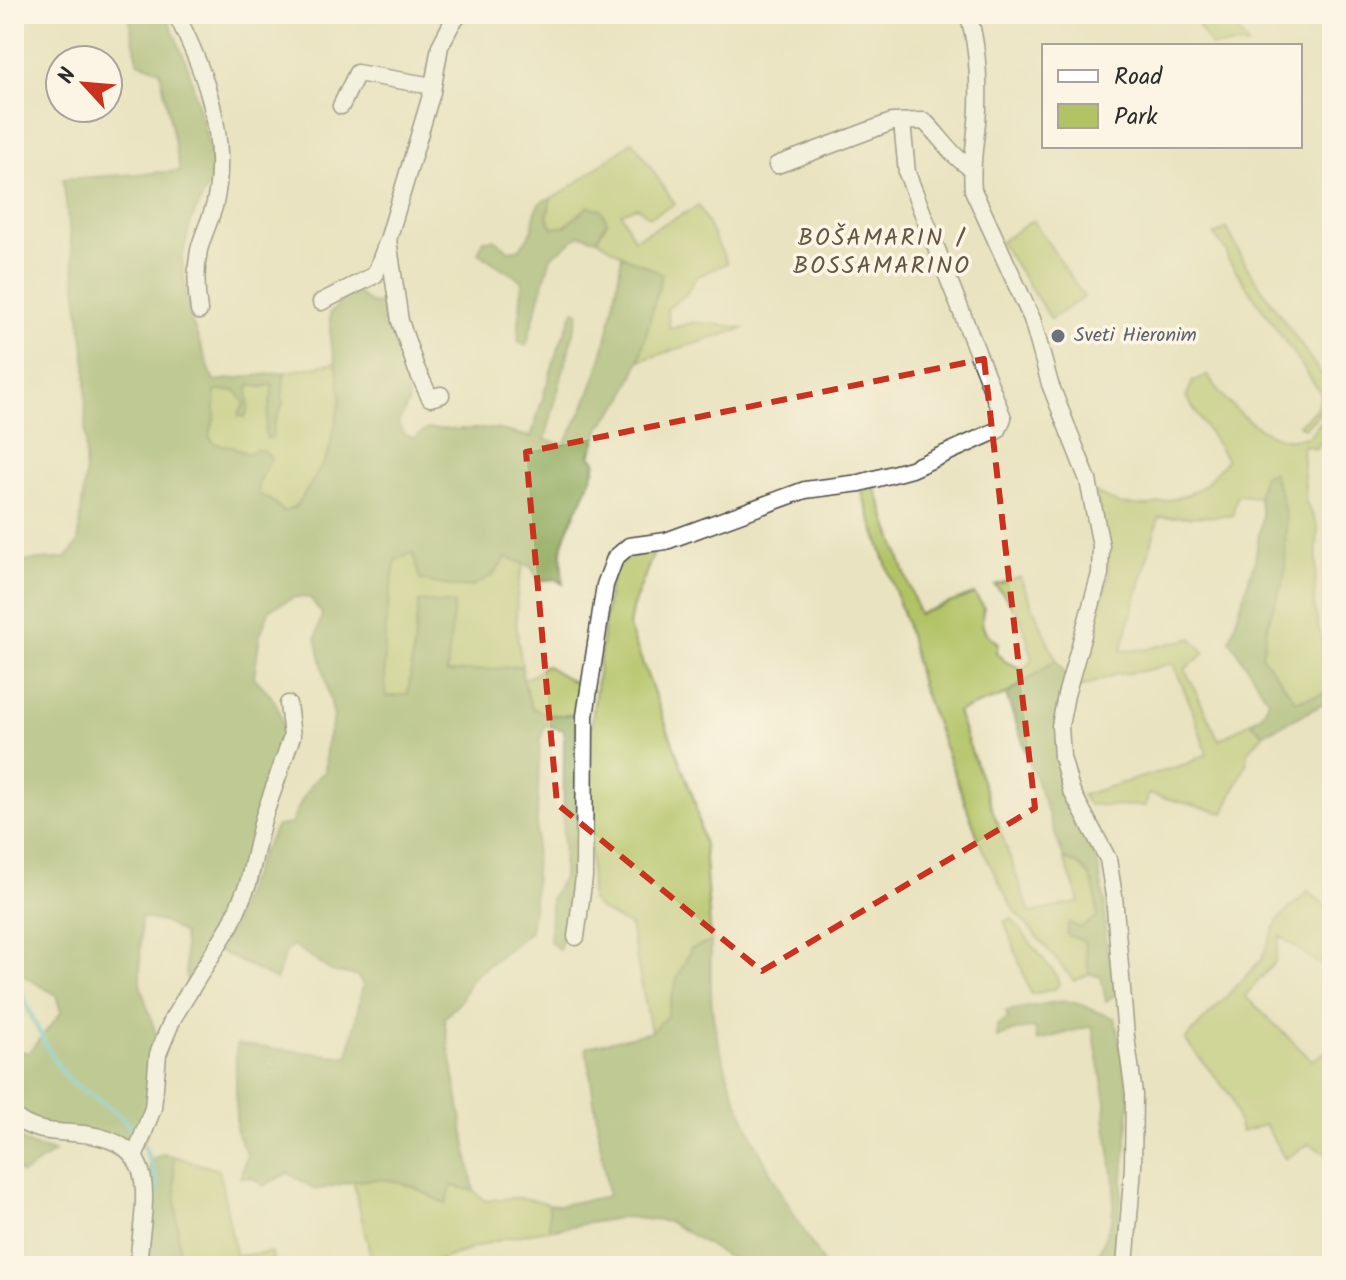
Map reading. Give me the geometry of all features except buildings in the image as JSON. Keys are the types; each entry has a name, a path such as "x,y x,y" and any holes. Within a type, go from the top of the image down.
{"street":[{"path":"176,14 198,56 218,129 215,204 199,250 195,285 199,311"},
{"path":"321,302 375,275 433,86 440,46 460,14"},
{"path":"968,14 974,45 978,106 973,190 1032,319 1050,384 1088,480 1101,546 1100,574 1060,726 1062,757 1071,790 1108,859 1114,896 1134,1094 1133,1167 1125,1266"},
{"path":"341,106 357,73 433,86"},
{"path":"777,165 892,122 924,121 941,137 951,156 972,169"},
{"path":"576,937 584,877 585,716 605,585 615,558 629,546 666,541 805,490 860,483 911,469 998,430 1003,418 907,173 902,122"},
{"path":"388,240 400,321 416,368 430,398 441,395"},
{"path":"135,1156 153,1108 158,1054 173,1018 231,924 248,884 263,819 292,736 288,704"},
{"path":"14,1116 20,1122 44,1132 87,1134 114,1141 135,1156 145,1176 138,1266"}],"highlighted area":[{"path":"984,359 1035,808 762,971 557,804 526,452"}],"green space":[{"path":"128,14 166,14 188,67 212,157 210,182 191,221 182,259 189,314 214,381 285,372 283,402 274,423 273,436 267,439 265,432 273,385 260,387 249,384 245,417 238,416 245,403 236,391 215,391 215,417 209,437 215,444 247,454 257,449 271,458 258,484 259,494 283,512 296,507 328,456 341,397 330,341 330,313 354,290 370,303 382,304 399,353 409,402 398,423 405,435 414,438 427,429 496,429 531,437 556,354 574,310 579,312 545,440 564,444 596,377 609,329 622,255 662,274 639,361 624,398 600,427 590,456 596,461 593,472 563,545 563,584 555,579 539,581 531,567 507,557 497,570 478,584 459,587 420,580 413,553 396,560 386,628 386,697 408,694 419,601 454,604 447,673 522,666 531,707 547,715 580,715 578,864 568,922 559,950 550,941 551,898 563,877 564,730 545,725 540,740 530,932 471,979 460,1002 444,1018 474,1191 452,1186 446,1204 411,1186 387,1180 364,1180 316,1190 288,1173 263,1186 253,1178 240,1177 247,1154 236,1132 236,1044 348,1057 363,985 357,976 331,971 293,945 285,954 276,980 219,951 260,856 277,826 291,824 308,788 325,772 326,746 334,717 316,638 322,614 310,598 295,597 270,609 260,635 254,677 278,708 282,726 281,748 245,882 221,926 199,957 187,985 183,934 165,923 141,917 140,983 156,1034 147,1133 140,1146 58,1131 14,1111 14,1048 28,1053 61,1013 56,995 14,970 14,562 66,558 78,543 85,476 86,366 63,179 180,171 160,70 138,62"},
{"path":"1191,14 1227,14 1247,44 1210,44"},
{"path":"633,141 675,204 650,217 637,207 621,213 634,239 699,206 727,263 696,277 686,294 667,309 670,329 694,322 745,328 639,361 662,274 597,239 607,222 589,206 565,227 553,228 547,217 551,198 564,192"},
{"path":"551,198 547,217 553,228 565,226 589,206 601,209 607,221 597,239 580,235 551,257 526,346 518,341 522,281 478,253 484,240 495,239 509,251 520,249 531,231 537,206"},
{"path":"1033,220 1084,297 1051,319 1000,242"},
{"path":"1227,228 1247,267 1332,390 1326,407 1304,428 1299,425 1316,409 1322,395 1227,258 1227,252 1214,235"},
{"path":"336,363 340,395 329,447 307,494 284,512 259,494 258,484 271,458 257,450 248,454 215,444 209,437 215,417 215,391 236,391 245,403 245,417 249,383 260,387 273,385 265,432 272,430 283,404 285,372"},
{"path":"1208,375 1239,412 1259,428 1284,439 1308,437 1332,409 1332,429 1316,449 1304,445 1302,448 1306,502 1318,527 1314,606 1323,646 1332,655 1332,691 1296,701 1262,656 1268,623 1285,574 1284,553 1263,475 1258,497 1237,495 1232,516 1159,517 1121,651 1147,649 1192,638 1205,653 1185,669 1219,740 1255,719 1253,723 1264,734 1248,752 1247,762 1224,813 1149,794 1145,806 1089,805 1082,795 1186,764 1207,754 1173,663 1114,675 1073,690 1109,573 1096,493 1119,504 1148,506 1187,495 1204,486 1227,460 1186,397 1193,381"},
{"path":"1272,472 1281,494 1286,520 1285,574 1268,623 1262,656 1296,701 1332,691 1332,704 1324,704 1264,734 1252,723 1262,714 1269,701 1230,640 1255,559 1262,515 1258,497 1263,475"},
{"path":"874,484 919,614 974,594 984,607 984,628 998,643 996,653 1006,662 1023,669 1032,661 1024,628 1016,611 995,585 1020,577 1056,660 1006,695 957,712 1030,913 1080,902 1064,859 1082,868 1092,880 1098,917 1080,928 1068,923 1084,940 1089,974 1074,981 1012,907 983,851 921,684 906,623 862,493"},
{"path":"656,547 632,609 629,627 694,799 704,846 711,942 691,949 677,979 667,1016 651,1032 630,926 591,901 589,743 609,586 624,556"},
{"path":"414,553 420,580 492,577 507,557 524,564 516,615 522,666 447,673 419,602 408,695 385,697 386,628 396,559"},
{"path":"1056,660 1065,674 1069,801 1098,864 1105,904 1105,938 1117,993 1106,1002 1101,977 1089,974 1084,941 1067,935 1068,922 1080,928 1098,917 1092,880 1082,868 1064,859 1006,695"},
{"path":"545,665 585,689 580,715 547,715 531,707 523,679 534,675"},
{"path":"1308,891 1332,911 1332,973 1280,936 1275,962 1245,996 1312,1060 1332,1048 1332,1157 1309,1144 1285,1159 1265,1125 1241,1132 1231,1096 1185,1040 1261,960 1278,920"},
{"path":"1012,919 1056,975 1059,984 1055,989 1031,994 1004,921"},
{"path":"711,942 712,1012 732,1087 774,1179 825,1266 743,1266 669,1222 625,1217 549,1230 549,1204 560,1205 608,1196 586,1047 651,1032 667,1016 677,979 691,949"},
{"path":"1062,1001 1115,1018 1130,1100 1115,1266 1094,1266 1112,1219 1115,1187 1105,1118 1106,1102 1092,1026 1037,1041 1035,1028 1017,1030 997,1038 997,1025 1008,1018 1006,1011"},
{"path":"14,1135 32,1146 55,1152 22,1174 14,1166"},
{"path":"162,1154 173,1156 180,1266 142,1266 150,1214 149,1161"},
{"path":"173,1156 219,1170 236,1256 272,1252 274,1266 180,1266"},
{"path":"382,1178 411,1186 445,1204 452,1185 474,1191 485,1201 517,1198 549,1204 549,1230 506,1238 420,1265 388,1267 372,1263 353,1181"}],"waterway":[{"path":"14,968 38,1029 56,1062 73,1083 117,1114 139,1138"},
{"path":"144,1146 157,1182 147,1257 149,1266"}],"place":[{"name":"Sveti Hieronim","path":"1058,336"}],"district":[{"name":"BOŠAMARIN / BOSSAMARINO","path":"882,252"}]}
